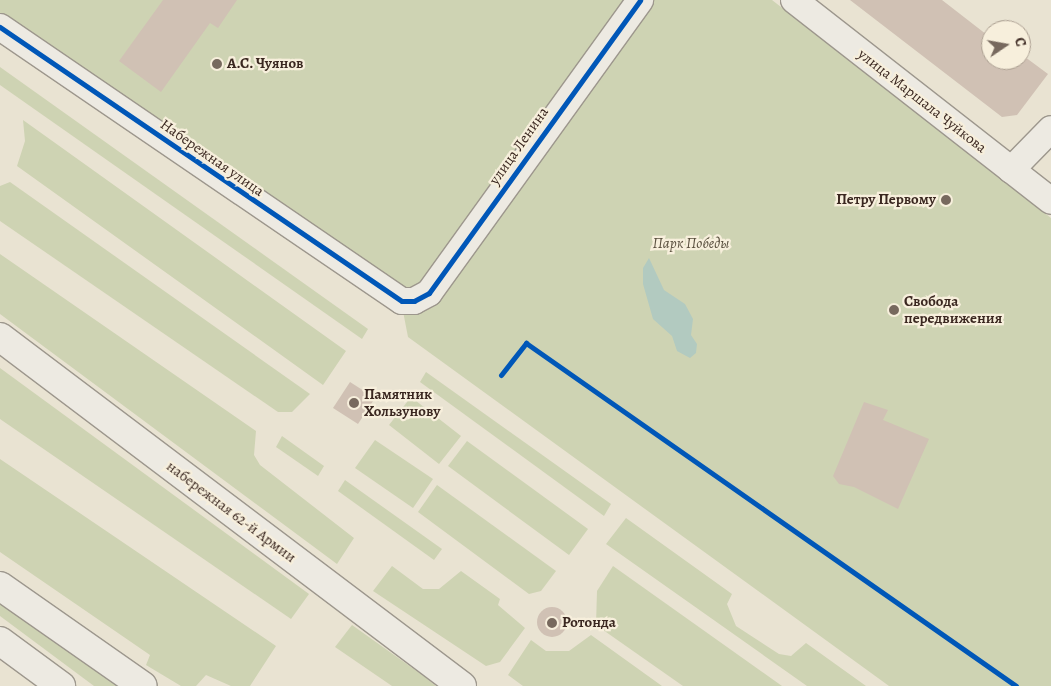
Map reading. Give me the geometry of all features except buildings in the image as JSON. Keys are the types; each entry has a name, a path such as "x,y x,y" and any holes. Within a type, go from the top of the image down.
{"main road":[{"name":"набережная 62-й Армии","path":"0,338 462,686"},
{"path":"0,586 143,686"},
{"path":"0,641 61,686"}],"street":[{"name":"улица Ленина","path":"414,301 434,286 640,0"},
{"name":"улица Маршала Чуйкова","path":"794,0 1051,201"},
{"name":"Набережная улица","path":"0,27 386,293 402,301 414,301"},
{"path":"1011,170 1051,129"}],"green space":[{"name":"Парк Победы","path":"0,0 772,0 1051,218 1051,686 889,686 408,337 401,301 0,27"},
{"path":"0,67 368,329 362,339 0,85"},
{"path":"23,120 346,351 323,385 17,166 25,141"},
{"path":"10,182 310,394 292,412 278,412 0,221 0,186"},
{"path":"0,254 256,431 254,455 260,465 354,538 337,564 0,314"},
{"path":"0,368 309,594 291,619 0,419"},
{"path":"426,372 611,504 604,516 420,382"},
{"path":"411,397 461,436 439,464 389,425"},
{"path":"282,436 324,466 318,476 276,447"},
{"path":"375,440 433,479 413,508 355,468"},
{"path":"467,441 588,529 569,555 448,466"},
{"path":"0,459 276,646 250,686 231,686 206,675 196,686 181,686 146,665 150,655 0,552"},
{"path":"345,480 442,549 434,560 338,491"},
{"path":"437,485 556,571 541,591 529,594 418,512"},
{"path":"626,518 732,594 727,604 736,626 779,654 791,656 806,643 866,686 807,686 606,544"},
{"path":"392,566 423,589 439,589 461,571 500,599 498,605 525,628 500,662 486,666 373,591"},
{"path":"613,566 782,686 683,686 596,625 597,591"},
{"path":"0,603 120,686 94,686 0,616"},
{"path":"352,625 436,686 392,686 335,647"},
{"path":"591,635 662,686 523,686 508,675 531,640 546,651 569,651"}],"shaded area":[{"path":"649,258 664,290 685,304 693,319 691,335 697,344 696,353 690,358 677,351 672,336 653,319 643,284 643,268"}],"cycle path":[{"path":"0,27 402,301 414,301 429,293 640,0"},
{"path":"501,375 526,343 1016,686"}],"place":[{"name":"А.С. Чуянов","path":"217,64"},
{"name":"Петру Первому","path":"946,200"},
{"name":"Свобода передвижения","path":"894,310"},
{"name":"Памятник Хользунову","path":"354,403"},
{"name":"Ротонда","path":"552,623"}]}
